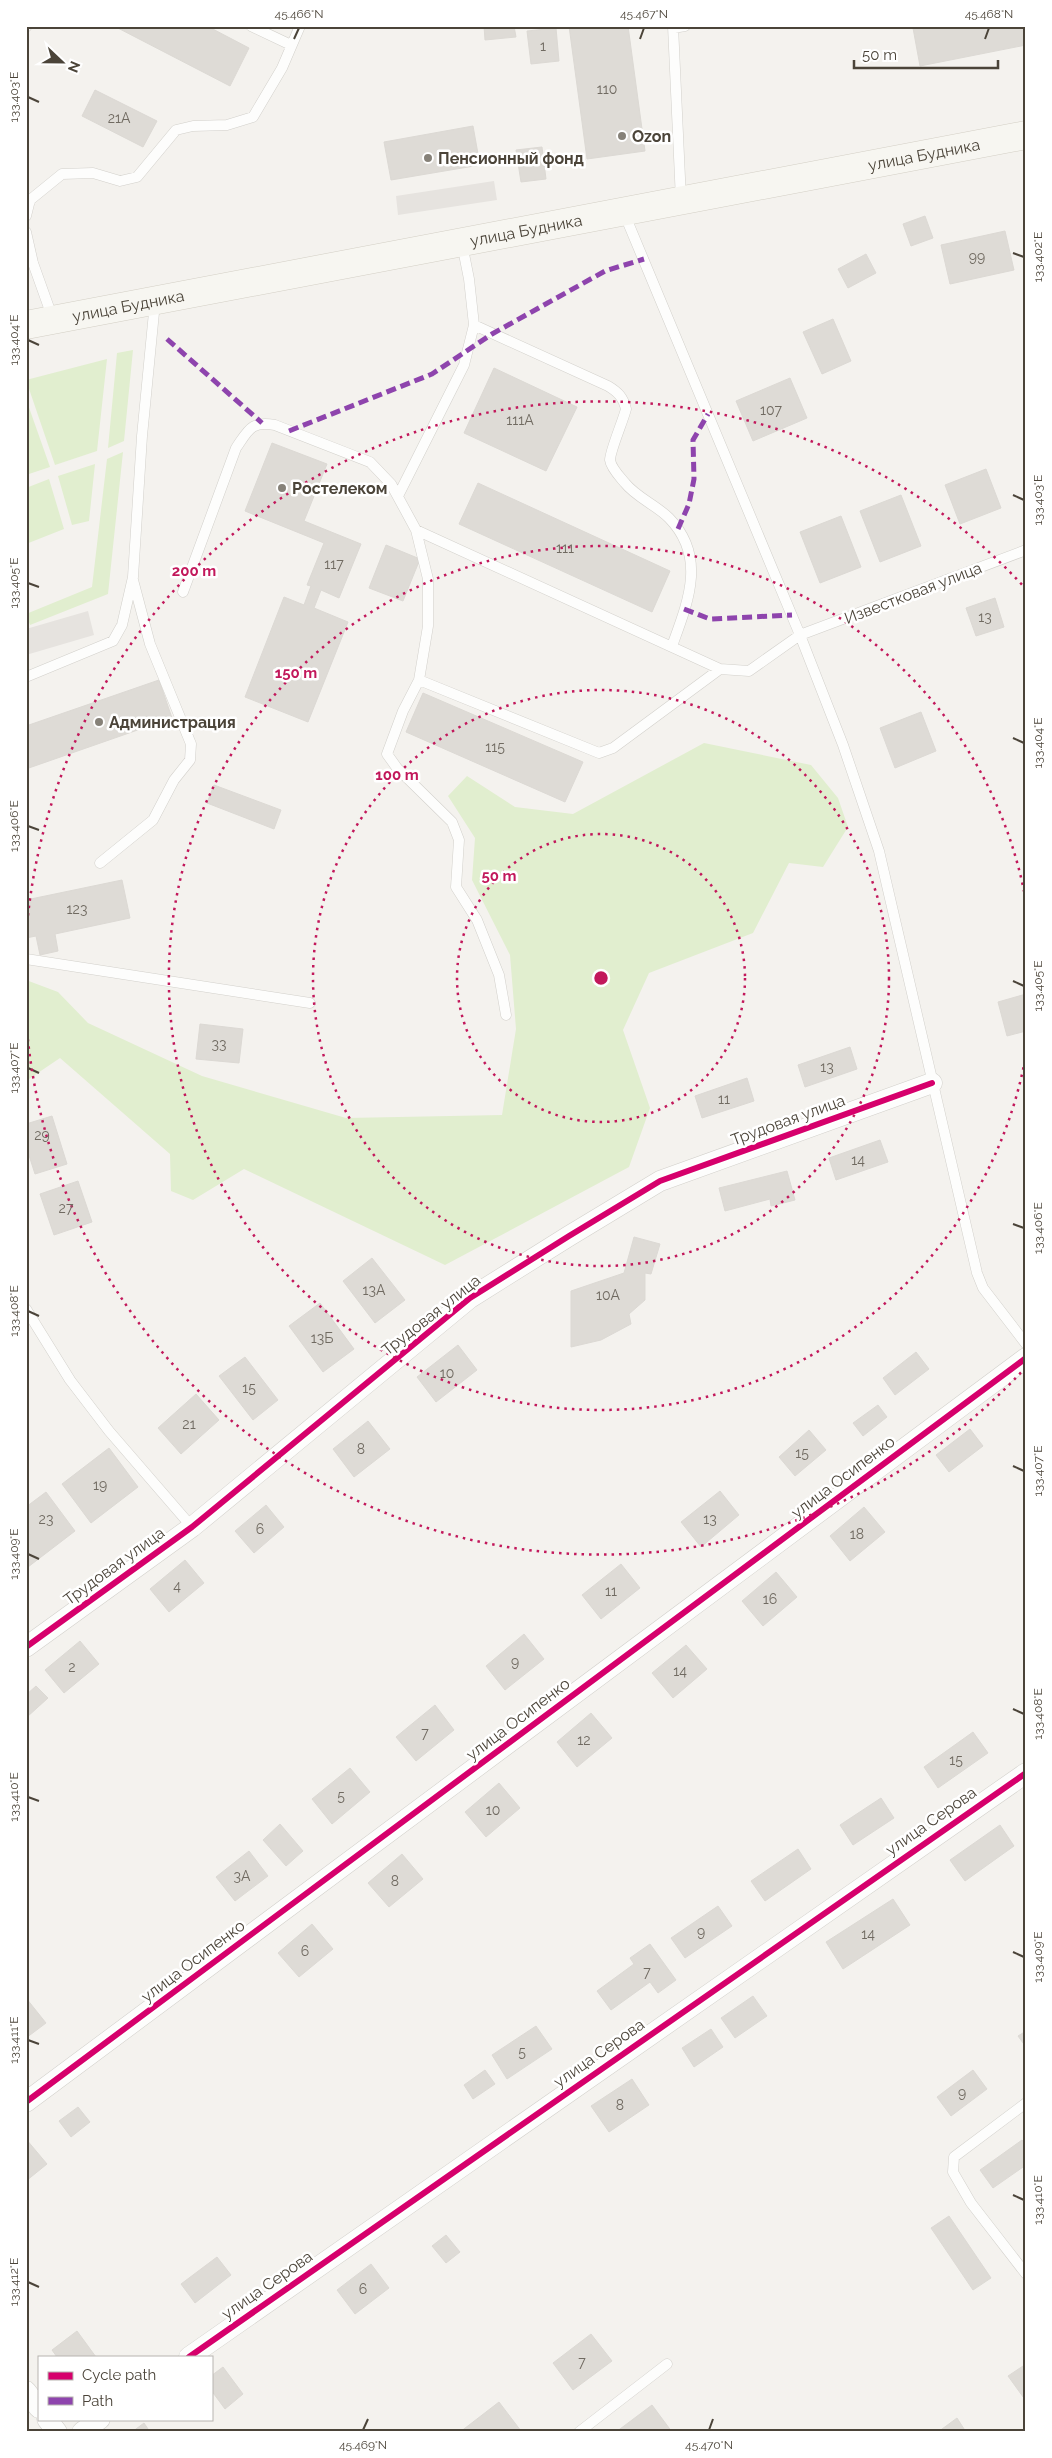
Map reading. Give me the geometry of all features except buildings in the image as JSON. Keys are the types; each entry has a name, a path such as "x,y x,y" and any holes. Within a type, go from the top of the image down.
{"main road":[{"name":"улица Будника","path":"26,325 1026,135"}],"street":[{"name":"Трудовая улица","path":"26,1647 192,1527 470,1298 577,1231 660,1181 932,1082"},
{"name":"улица Осипенко","path":"26,2102 1026,1358"},
{"name":"улица Серова","path":"190,2356 1026,1773"},
{"path":"26,2392 38,2407"},
{"path":"49,2420 57,2432"},
{"path":"82,2432 99,2420"}],"lane":[{"path":"251,26 291,45"},
{"path":"26,216 30,200 62,174 93,173 120,182 137,177 176,130 193,126 227,125 253,117 282,68 300,26"},
{"path":"681,201 673,27 685,26"},
{"path":"624,212 800,635 843,745 879,851 977,1273 983,1288 1026,1344"},
{"path":"26,232 33,262 53,320"},
{"path":"398,496 464,365 474,325 469,279 461,243"},
{"path":"26,677 113,641 122,625 133,577 142,436 155,301"},
{"path":"474,325 608,386 618,392 624,401 626,410 610,460 614,469 627,486 669,518 686,539 692,558 690,585 672,646"},
{"path":"183,592 236,448 250,427 262,423 275,425 370,462 391,484 416,530 428,579 428,626 419,680 400,718 387,754 397,768 452,822 459,840 456,887 477,920 499,975 506,1015"},
{"path":"416,530 720,669 613,748 599,753 419,680"},
{"name":"Известковая улица","path":"720,669 749,671 800,635 1026,550"},
{"path":"100,864 153,820 174,780 190,760 191,744 150,644 133,577"},
{"path":"26,959 310,1003"},
{"path":"26,1309 70,1380 109,1431 192,1527"},
{"path":"1026,2103 954,2157 953,2172 971,2203 1026,2274"},
{"path":"579,2432 667,2364"}],"green space":[{"path":"133,350 124,441 108,448 117,353"},
{"path":"107,359 97,451 55,465 26,380"},
{"path":"26,399 50,467 26,475"},
{"path":"123,452 108,594 30,625 26,614 92,587 107,459"},
{"path":"95,464 89,521 72,525 58,476"},
{"path":"49,479 64,529 26,544 26,488"},
{"path":"704,743 811,765 838,798 848,827 823,867 789,863 753,933 649,973 623,1030 650,1108 629,1167 445,1265 244,1169 193,1200 171,1191 170,1154 60,1058 26,1081 26,980 58,992 88,1023 202,1076 346,1118 502,1115 516,1029 510,955 472,880 475,838 448,796 467,776 515,807 573,814"}],"shaded area":[{"path":"494,181 497,200 398,215 396,196"},
{"path":"88,611 94,635 26,655 26,629"}],"marked path":[{"path":"289,431 432,374 492,334 605,271 644,259"},
{"path":"167,339 262,423"},
{"path":"678,529 689,504 694,479 693,440 708,414"},
{"path":"684,609 710,619 792,615"}],"cycle path":[{"path":"26,1647 192,1527 470,1298 569,1236 660,1181 932,1083"},
{"path":"26,2102 1026,1358"},
{"path":"190,2356 1026,1773"}],"place":[{"name":"Ozon","path":"622,136"},
{"name":"Пенсионный фонд","path":"428,158"},
{"name":"Ростелеком","path":"282,488"},
{"name":"Администрация","path":"99,722"}]}
